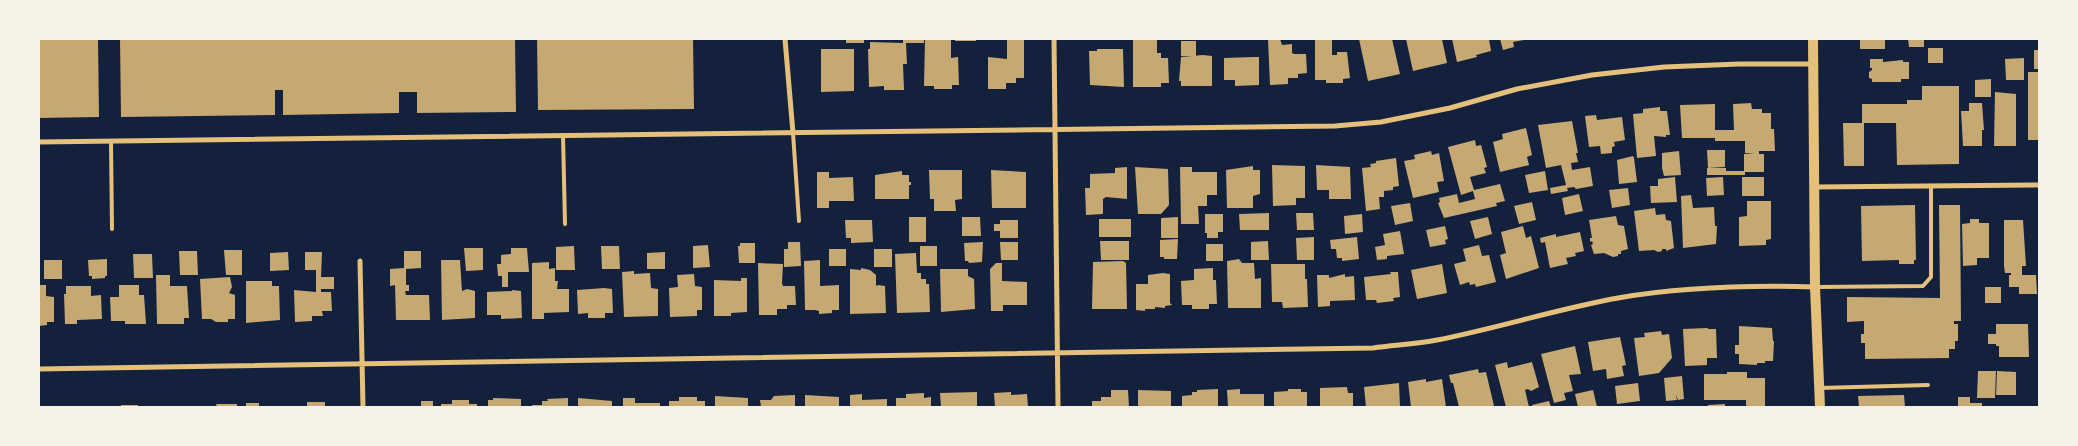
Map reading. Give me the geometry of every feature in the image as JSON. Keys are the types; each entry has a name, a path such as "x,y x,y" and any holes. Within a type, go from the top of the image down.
{"main road":[{"path":"1813,39 1815,287 1820,407"}],"street":[{"path":"785,39 793,133"},
{"path":"1054,39 1058,407"},
{"path":"39,142 1055,131 1335,126 1381,122 1450,108 1517,89 1592,75 1664,67 1738,64 1813,64"},
{"path":"1815,187 2039,185"},
{"path":"360,261 363,407"},
{"path":"39,369 1373,348 1436,340 1554,311 1617,298 1670,290 1769,286 1815,287"}],"lane":[{"path":"793,133 799,221"},
{"path":"563,135 565,224"},
{"path":"111,142 112,229"},
{"path":"1815,287 1923,286 1931,277 1931,186"},
{"path":"1820,388 1928,385"}],"building":[{"path":"39,39 98,39 99,117 39,118"},
{"path":"120,39 515,39 516,112 417,113 417,92 399,92 399,113 283,115 283,90 275,90 275,115 121,117"},
{"path":"537,39 693,39 694,109 538,110"},
{"path":"846,39 864,39 864,43 846,43"},
{"path":"903,39 924,39 924,43 906,43 907,64 903,64 904,90 884,90 884,86 869,87 868,49 870,49 870,42 903,43"},
{"path":"925,39 951,39 951,58 958,57 959,85 952,85 952,89 934,89 934,86 924,86"},
{"path":"955,39 976,39 976,41 955,41"},
{"path":"1007,39 1024,39 1024,78 1016,78 1016,83 1006,83 1006,89 988,89 988,57 1007,59"},
{"path":"1133,39 1157,39 1157,53 1161,53 1161,58 1168,58 1169,83 1161,83 1161,87 1133,87"},
{"path":"1268,39 1280,39 1282,45 1292,44 1292,53 1294,54 1306,54 1307,73 1298,74 1298,78 1288,78 1288,84 1270,85"},
{"path":"1315,39 1332,39 1332,55 1337,55 1337,52 1347,52 1350,78 1343,79 1343,83 1326,83 1326,80 1315,80"},
{"path":"1359,39 1392,39 1400,74 1368,81"},
{"path":"1406,39 1442,39 1447,63 1413,71"},
{"path":"1452,39 1489,39 1491,51 1457,62"},
{"path":"1500,39 1524,40 1513,42 1514,47 1503,50"},
{"path":"1860,39 1885,39 1885,49 1860,49"},
{"path":"1908,39 1924,39 1924,47 1909,47"},
{"path":"1181,41 1196,41 1196,56 1181,56"},
{"path":"1928,48 1943,48 1943,63 1928,63"},
{"path":"821,49 854,49 854,91 821,92"},
{"path":"1097,49 1123,49 1124,87 1090,85 1089,51 1097,51"},
{"path":"2034,50 2039,50 2039,69 2034,69"},
{"path":"1212,56 1212,86 1181,86 1181,81 1179,81 1181,57"},
{"path":"1259,57 1259,85 1235,86 1235,80 1224,80 1224,58"},
{"path":"2024,58 2024,80 2006,80 2005,59"},
{"path":"1870,59 1883,59 1883,62 1903,60 1903,62 1909,62 1909,79 1901,79 1901,82 1872,82 1872,79 1869,78 1869,72 1872,70 1870,68"},
{"path":"2028,72 2039,72 2039,140 2028,140"},
{"path":"1991,79 1991,97 1975,97 1975,80"},
{"path":"1922,86 1959,86 1959,164 1897,165 1896,123 1864,123 1864,166 1844,166 1843,123 1862,123 1862,104 1907,104 1907,100 1922,100"},
{"path":"1995,92 2016,94 2016,146 1994,146"},
{"path":"1751,103 1752,109 1762,109 1762,113 1771,113 1771,129 1774,129 1775,151 1759,151 1759,154 1764,154 1764,172 1745,172 1745,175 1707,175 1707,168 1726,168 1726,171 1744,171 1744,154 1755,153 1745,153 1745,141 1715,141 1715,138 1682,138 1680,105 1715,104 1715,130 1734,130 1733,104"},
{"path":"1969,103 1982,103 1984,130 1982,130 1982,146 1963,146 1961,111 1969,111"},
{"path":"1660,107 1660,111 1667,111 1670,135 1666,135 1666,137 1654,136 1656,156 1637,158 1633,114 1643,113 1643,109"},
{"path":"1596,115 1597,120 1622,117 1625,140 1614,142 1615,146 1612,147 1612,153 1601,154 1600,146 1589,147 1585,116"},
{"path":"1572,121 1578,162 1571,163 1572,170 1590,167 1593,186 1576,189 1574,187 1567,188 1568,191 1551,194 1550,188 1566,185 1561,165 1546,168 1538,125"},
{"path":"1526,128 1532,155 1527,157 1529,165 1500,172 1493,142 1503,139 1502,134"},
{"path":"1475,140 1476,146 1481,145 1487,167 1484,168 1486,173 1470,177 1474,190 1500,184 1505,201 1496,203 1497,206 1444,218 1438,203 1440,202 1439,198 1457,194 1459,203 1475,199 1473,191 1461,195 1448,147"},
{"path":"1707,150 1725,150 1725,167 1708,168"},
{"path":"1431,151 1432,155 1439,153 1444,181 1437,182 1439,192 1413,198 1404,161 1415,159 1414,155"},
{"path":"1679,151 1681,175 1664,176 1662,153"},
{"path":"1633,156 1637,182 1619,184 1617,160"},
{"path":"1396,158 1399,186 1393,187 1393,190 1384,191 1384,197 1379,197 1380,209 1366,211 1362,168 1371,167 1370,164 1376,163 1376,161"},
{"path":"1272,165 1305,166 1305,198 1296,198 1296,205 1273,206"},
{"path":"1316,165 1350,167 1351,199 1329,199 1329,190 1317,190"},
{"path":"1253,166 1253,170 1260,170 1260,194 1253,196 1253,208 1227,208 1226,170"},
{"path":"1127,167 1127,199 1106,197 1103,199 1103,214 1086,215 1085,188 1090,188 1090,174 1115,173 1115,168"},
{"path":"1135,167 1168,169 1169,205 1161,214 1138,214"},
{"path":"1180,167 1192,167 1192,172 1217,172 1217,195 1207,195 1207,206 1198,206 1199,224 1181,224"},
{"path":"929,170 962,170 962,199 955,200 956,211 934,211 934,199 930,199"},
{"path":"991,170 1026,172 1026,208 992,208"},
{"path":"902,171 902,175 909,175 909,182 911,182 911,185 909,185 909,199 875,199 875,175"},
{"path":"1545,171 1548,190 1529,193 1525,175"},
{"path":"817,172 829,172 829,178 853,177 854,201 829,201 829,208 817,208"},
{"path":"1675,177 1677,202 1651,203 1650,186 1658,186 1658,179"},
{"path":"1723,177 1724,195 1707,196 1706,178"},
{"path":"1742,177 1764,177 1764,196 1742,196"},
{"path":"1628,188 1630,205 1612,208 1609,190"},
{"path":"1579,194 1583,211 1565,215 1562,198"},
{"path":"1691,195 1693,208 1714,207 1715,226 1717,226 1716,244 1683,248 1681,196"},
{"path":"1747,201 1771,201 1771,239 1766,240 1766,245 1739,246 1739,217 1747,216"},
{"path":"1532,202 1536,220 1519,224 1514,206"},
{"path":"1410,203 1413,221 1395,225 1391,206"},
{"path":"1915,205 1916,260 1914,260 1914,264 1899,264 1899,260 1862,261 1861,206"},
{"path":"1939,205 1960,205 1961,321 1954,321 1954,324 1958,324 1958,341 1955,341 1955,349 1949,349 1949,358 1865,359 1865,343 1861,343 1861,334 1864,334 1864,321 1847,322 1847,297 1940,298"},
{"path":"1655,208 1656,215 1665,214 1666,220 1671,221 1674,248 1666,251 1666,249 1662,249 1662,251 1658,252 1654,250 1639,251 1634,211"},
{"path":"1269,213 1269,230 1240,230 1239,214"},
{"path":"1296,213 1313,213 1314,230 1297,230"},
{"path":"1205,214 1223,214 1223,232 1218,232 1218,238 1207,238 1207,233 1205,233"},
{"path":"1362,214 1363,232 1345,234 1344,216"},
{"path":"1616,216 1618,225 1624,226 1628,249 1621,251 1621,254 1613,257 1604,253 1594,254 1591,245 1593,244 1592,241 1590,242 1590,238 1592,238 1589,220"},
{"path":"909,217 926,217 926,242 909,242"},
{"path":"962,217 980,217 981,236 962,236"},
{"path":"1178,217 1178,238 1161,238 1161,218"},
{"path":"1488,217 1492,234 1475,239 1470,221"},
{"path":"1099,219 1131,219 1131,237 1099,237"},
{"path":"1970,219 1979,219 1979,223 1989,223 1989,258 1977,258 1977,265 1963,266 1962,224 1970,223"},
{"path":"845,220 872,220 873,242 851,243 851,238 846,238"},
{"path":"1000,220 1018,220 1018,238 1000,238 1000,231 994,231 994,224 1000,224"},
{"path":"2004,220 2023,220 2026,266 2022,266 2022,275 2036,275 2037,294 2019,294 2019,287 2009,287 2009,275 2011,273 2005,273 2004,266"},
{"path":"1445,226 1448,239 1445,240 1446,244 1430,247 1426,230"},
{"path":"1523,226 1526,238 1531,236 1539,268 1506,279 1500,255 1506,253 1501,232"},
{"path":"1400,231 1404,254 1387,256 1387,259 1377,260 1375,247 1385,245 1383,234"},
{"path":"1580,232 1584,251 1575,253 1576,256 1566,258 1568,264 1550,268 1545,242 1541,243 1540,238 1556,234 1556,237"},
{"path":"1314,237 1314,260 1297,260 1296,238"},
{"path":"1357,237 1359,259 1342,261 1342,258 1337,258 1336,249 1331,249 1330,240"},
{"path":"1178,239 1177,259 1164,259 1164,257 1160,257 1160,240"},
{"path":"1100,241 1129,241 1129,260 1101,260"},
{"path":"1268,241 1269,260 1251,260 1251,242"},
{"path":"788,242 800,242 801,266 784,267 784,249 788,249"},
{"path":"983,242 982,262 969,263 965,261 964,243"},
{"path":"1000,242 1018,242 1018,260 1001,260"},
{"path":"740,243 755,243 755,263 739,263 738,246 740,246"},
{"path":"1206,244 1223,244 1223,261 1206,261"},
{"path":"708,245 710,267 693,268 693,246"},
{"path":"1479,245 1482,256 1489,255 1496,282 1476,287 1475,284 1470,285 1469,282 1460,285 1454,264 1466,261 1463,249"},
{"path":"574,246 575,270 556,270 556,247"},
{"path":"601,246 619,246 620,269 602,269"},
{"path":"920,246 937,246 937,266 920,266"},
{"path":"464,248 483,248 483,270 466,271"},
{"path":"511,248 527,248 529,272 508,272 508,287 502,287 502,276 498,276 497,264 501,264 501,255 511,254"},
{"path":"829,249 846,249 846,266 829,266"},
{"path":"874,249 892,249 892,267 874,267"},
{"path":"224,250 242,250 242,275 226,275"},
{"path":"179,251 197,251 198,275 180,275"},
{"path":"404,251 421,251 421,268 406,269 406,285 409,285 409,291 405,291 406,295 429,295 430,320 396,320 395,285 390,286 390,269 404,268"},
{"path":"288,252 289,270 270,271 270,253"},
{"path":"305,252 322,252 321,277 334,277 334,289 321,289 321,292 331,292 332,311 322,311 323,316 312,316 312,321 295,322 294,290 316,292 316,270 305,270"},
{"path":"665,252 665,269 647,269 647,253"},
{"path":"916,253 917,273 921,273 921,279 926,279 926,284 929,284 930,312 897,313 895,254"},
{"path":"133,254 152,254 153,278 134,278"},
{"path":"107,259 107,276 105,278 92,279 92,276 89,276 88,260"},
{"path":"1239,259 1242,263 1254,263 1255,279 1261,278 1261,308 1228,308 1227,261"},
{"path":"44,260 62,260 62,279 44,279"},
{"path":"441,260 460,260 462,291 467,289 475,291 475,318 442,320"},
{"path":"820,260 820,286 839,285 839,310 832,310 832,313 819,314 819,311 805,310 804,261"},
{"path":"1123,261 1126,263 1127,309 1092,309 1093,262"},
{"path":"549,262 549,269 555,268 555,281 558,281 557,289 569,289 569,312 544,313 544,319 532,319 532,263"},
{"path":"758,263 783,264 782,283 783,286 795,286 796,305 787,305 787,309 777,309 777,315 759,315"},
{"path":"996,263 1002,263 1002,281 1027,282 1027,305 1003,305 1003,311 991,311 990,269"},
{"path":"1271,264 1305,264 1308,307 1283,308 1282,302 1272,302"},
{"path":"1442,264 1447,293 1417,299 1411,270"},
{"path":"861,268 870,270 876,275 876,286 885,286 886,313 850,314 850,269 861,270"},
{"path":"1213,268 1213,280 1216,280 1217,304 1209,304 1209,309 1192,309 1192,305 1182,305 1181,281 1194,280 1194,269"},
{"path":"940,269 968,269 968,276 974,279 975,309 941,312"},
{"path":"634,271 634,274 650,273 651,288 658,289 658,316 624,317 622,272"},
{"path":"1390,272 1398,272 1400,297 1393,298 1394,301 1377,303 1376,300 1366,300 1364,277 1391,274"},
{"path":"694,274 695,286 702,287 702,310 697,310 697,316 670,317 669,288 678,287 677,275"},
{"path":"1170,274 1170,303 1172,305 1165,306 1165,308 1145,309 1145,311 1136,310 1136,284 1148,284 1148,275"},
{"path":"1345,274 1345,277 1354,276 1355,300 1330,301 1330,306 1318,307 1317,275 1329,275 1329,278"},
{"path":"156,275 170,275 170,286 187,286 189,318 184,318 184,324 157,324"},
{"path":"230,277 232,287 229,293 235,295 235,319 228,319 228,322 216,322 211,319 202,319 200,279"},
{"path":"741,278 747,278 747,312 731,313 731,316 714,316 714,280 741,281"},
{"path":"246,281 272,281 272,286 279,286 280,320 246,323"},
{"path":"39,285 46,285 46,296 54,297 54,322 47,322 47,325 39,326"},
{"path":"119,285 139,285 139,295 144,295 146,324 125,324 125,321 111,321 110,297 119,297"},
{"path":"66,286 91,286 91,296 101,295 102,319 77,320 77,324 65,324 64,294 66,294"},
{"path":"1985,287 2001,287 2001,303 1985,303"},
{"path":"612,289 613,313 605,313 605,318 588,318 588,313 578,314 577,290"},
{"path":"521,291 522,318 501,319 501,315 487,315 487,292"},
{"path":"1996,324 2028,324 2029,357 1999,357 1999,346 1988,344 1988,334 1996,334"},
{"path":"1739,326 1772,328 1774,341 1773,361 1757,363 1757,365 1739,364 1739,354 1735,354 1735,345 1739,345"},
{"path":"1683,329 1716,329 1717,358 1707,358 1707,365 1685,366"},
{"path":"1661,331 1662,335 1669,334 1672,358 1659,373 1639,376 1634,338 1645,337 1644,333"},
{"path":"1620,337 1626,365 1622,366 1624,376 1607,379 1606,369 1593,371 1588,342"},
{"path":"1575,346 1581,374 1569,375 1573,391 1564,393 1566,400 1554,403 1541,354"},
{"path":"1507,362 1508,368 1532,362 1539,387 1531,391 1525,390 1529,407 1506,407 1495,365"},
{"path":"1478,369 1479,373 1486,372 1494,406 1459,407 1449,375"},
{"path":"1978,371 1996,371 1995,398 1977,398"},
{"path":"1997,371 2016,372 2016,395 1996,395"},
{"path":"1727,372 1747,372 1747,378 1765,378 1765,407 1746,407 1746,400 1704,400 1704,374 1727,374"},
{"path":"1682,376 1684,399 1678,400 1676,395 1677,400 1666,401 1664,378"},
{"path":"1426,379 1426,382 1442,379 1446,407 1411,407 1408,382"},
{"path":"1399,383 1400,407 1366,407 1364,387"},
{"path":"1638,383 1640,401 1617,404 1615,386"},
{"path":"1347,387 1348,393 1353,393 1353,407 1320,407 1320,388"},
{"path":"1218,389 1218,407 1182,407 1182,396 1192,395 1192,392 1197,392 1197,390"},
{"path":"1240,389 1240,394 1264,394 1264,407 1228,407 1227,390"},
{"path":"1288,389 1301,389 1301,392 1307,392 1307,407 1274,407 1274,392 1288,391"},
{"path":"1111,390 1128,390 1129,407 1092,407 1092,401 1101,401 1101,397 1111,397"},
{"path":"1138,390 1171,391 1171,407 1138,407"},
{"path":"1593,390 1597,407 1578,407 1575,394"},
{"path":"977,392 977,407 941,407 940,393"},
{"path":"1011,392 1011,395 1027,394 1028,407 995,407 994,393"},
{"path":"924,393 924,398 931,397 931,407 896,407 896,398 906,398 906,394"},
{"path":"862,394 862,400 887,399 887,407 850,407 850,395"},
{"path":"795,395 795,407 761,407 760,400 771,400 774,396"},
{"path":"805,395 839,397 839,407 805,407"},
{"path":"1904,395 1905,407 1859,407 1858,396"},
{"path":"715,396 748,398 748,407 715,407"},
{"path":"679,397 697,397 697,401 705,401 705,407 669,407 669,401 679,401"},
{"path":"1958,397 1970,397 1970,403 1982,403 1982,407 1958,407"},
{"path":"493,398 521,399 521,407 488,407 488,400 493,400"},
{"path":"568,398 568,407 532,407 532,405 542,405 542,401 548,401 547,399"},
{"path":"578,398 612,401 612,407 578,407"},
{"path":"623,398 635,398 635,403 660,403 660,407 623,407"},
{"path":"452,400 469,400 469,404 477,404 477,407 441,407 441,404 452,404"},
{"path":"421,401 433,401 433,407 421,407"},
{"path":"1549,401 1551,407 1532,407 1532,405"},
{"path":"307,402 325,402 325,407 307,407"},
{"path":"246,403 259,403 259,407 246,407"},
{"path":"216,404 237,404 237,407 217,407"},
{"path":"1725,404 1725,407 1708,407 1708,405"},
{"path":"121,405 138,405 138,407 121,407"}]}
